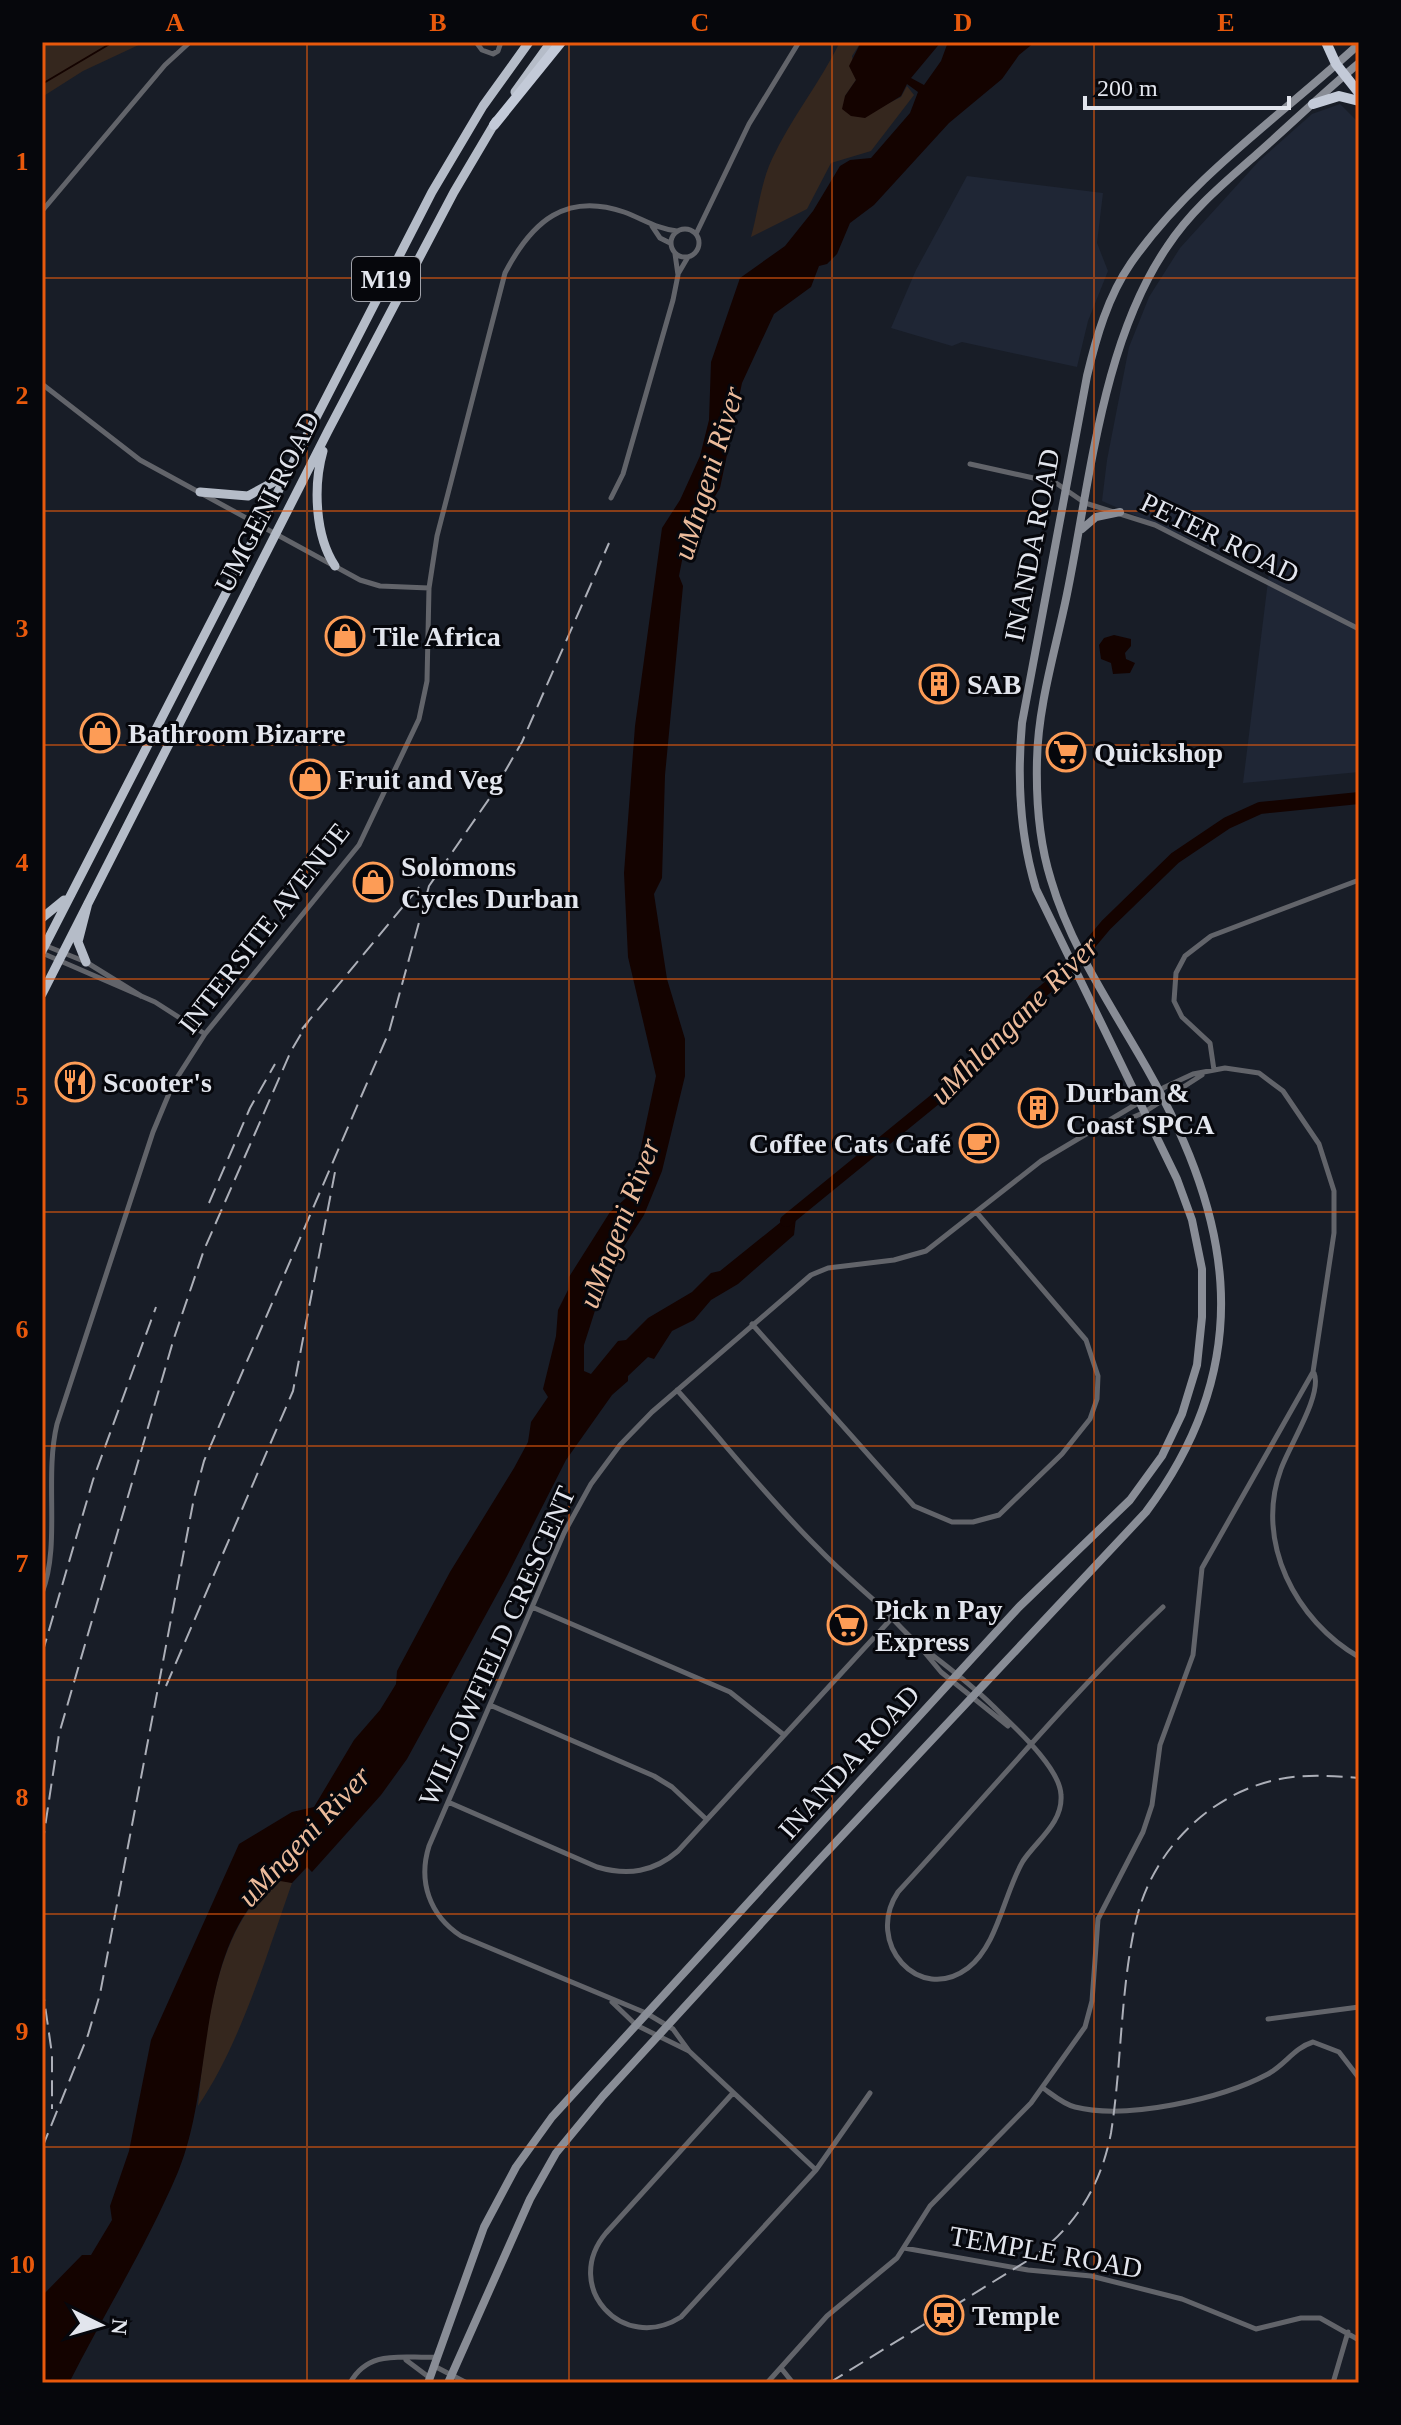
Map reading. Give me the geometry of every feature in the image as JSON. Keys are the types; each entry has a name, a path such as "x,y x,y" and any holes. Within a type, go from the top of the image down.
{"highway":[{"name":"UMGENI ROAD","path":"43,948 432,192 483,106 529,42"},
{"name":"UMGENI ROAD","path":"42,994 329,429 454,192 494,125 551,42"},
{"path":"494,125 561,42"},
{"path":"1326,42 1336,64 1359,93"},
{"path":"1313,104 1339,96 1359,101"},
{"path":"329,429 317,486 324,540 335,566"},
{"path":"200,492 248,496 284,477"},
{"path":"42,918 58,907 73,889"},
{"path":"86,962 78,942 88,899"}],"main road":[{"name":"INANDA ROAD","path":"429,2381 484,2227 507,2182 552,2117 1019,1607 1130,1500 1162,1456 1182,1414 1201,1339 1202,1269 1185,1200 1036,889 1025,851 1020,742 1064,488 1094,346 1122,279 1131,262 1191,194 1357,45"},
{"name":"INANDA ROAD","path":"450,2378 530,2199 556,2153 656,2037 979,1696 1146,1512 1181,1457 1209,1391 1221,1320 1218,1245 1197,1170 1161,1096 1069,927 1050,879 1042,842 1037,759 1044,703 1121,338 1147,279 1164,250 1197,208 1359,63"},
{"path":"1080,530 1096,517 1120,512"}],"street":[{"path":"42,211 165,65 190,42"},
{"path":"476,42 482,50 493,54 498,51 501,42"},
{"path":"611,498 623,474 678,275 688,257 698,250 696,234 749,124 799,42"},
{"name":"INTERSITE AVENUE","path":"42,1593 50,1558 49,1473 57,1424 161,1109 179,1072 205,1034 347,861 378,808 424,703 429,588 437,536 494,309 513,258 545,221 574,205 609,208 651,225 677,231"},
{"name":"INTERSITE AVENUE","path":"651,225 660,238 671,244"},
{"path":"678,275 671,244 677,231 685,229 696,234"},
{"path":"675,254 688,257"},
{"path":"42,384 140,460 360,580 380,586 429,588"},
{"name":"PETER ROAD","path":"970,464 1046,478 1085,503 1155,525 1359,629"},
{"path":"1359,880 1211,936 1185,956 1176,973 1174,1001 1182,1017 1210,1043 1214,1070 1251,1070 1276,1085 1297,1109 1325,1161 1334,1191 1335,1218 1313,1372 1316,1391 1278,1480 1277,1547 1286,1579 1306,1609 1328,1636 1359,1657"},
{"path":"43,948 142,996"},
{"path":"61,955 86,962 205,1034"},
{"name":"WILLOWFIELD CRESCENT","path":"689,2051 686,2042 648,2014 471,1941 442,1920 429,1899 424,1871 429,1846 564,1533 591,1484 630,1434 811,1275 849,1264 916,1255 942,1241 1030,1167 1214,1070"},
{"path":"752,1324 914,1506 931,1516 952,1522 973,1522 999,1515 1062,1454 1090,1419 1097,1399 1098,1376 1086,1340 977,1213"},
{"path":"767,2383 827,2316 891,2264 930,2206 1006,2133 1043,2088 1079,2036 1090,2015 1098,1919 1143,1832 1152,1805 1163,1736 1193,1655 1197,1590 1205,1558 1313,1372"},
{"path":"677,1390 812,1542 918,1644 979,1696 1017,1733 1031,1747 1055,1772 1061,1797 1060,1812 1024,1861 982,1953 965,1970 944,1978 906,1968 889,1944 886,1924 891,1902 1031,1747 1123,1644 1163,1607"},
{"path":"532,1607 730,1692 784,1735"},
{"path":"448,1802 597,1867 619,1872 643,1871 666,1861 892,1618"},
{"path":"979,1696 980,1705 1017,1733"},
{"path":"490,1705 654,1776 672,1787 706,1819"},
{"name":"WILLOWFIELD CRESCENT","path":"611,2000 636,2025 689,2051 816,2170"},
{"path":"1268,2019 1359,2007"},
{"path":"1043,2088 1075,2107 1145,2111 1257,2079 1277,2068 1301,2046 1313,2042 1339,2052 1359,2078"},
{"path":"733,2093 597,2244 590,2266 590,2279 605,2309 620,2321 641,2328 664,2326 681,2317 816,2170 870,2093"},
{"name":"TEMPLE ROAD","path":"904,2248 1028,2270 1091,2276 1182,2299 1256,2329 1315,2318 1359,2340"},
{"path":"1333,2383 1348,2332"},
{"path":"350,2383 359,2368 384,2356 406,2359 440,2357"},
{"path":"406,2359 429,2381"},
{"path":"436,2367 450,2378 467,2383"},
{"path":"781,2368 793,2383"}],"shaded area":[{"path":"42,42 145,42 83,71 42,97"},
{"path":"840,42 861,42 852,56 856,80 845,96 883,106 901,97 907,86 914,95 871,151 831,163 807,209 751,237 772,159"},
{"path":"1340,104 1359,123 1359,772 1243,783 1269,573 1102,501 1107,460 1129,347 1149,297 1180,248 1259,161 1312,114"},
{"path":"967,176 1103,193 1097,243 1108,271 1088,321 1077,367 962,342 952,346 891,328 916,270"},
{"path":"280,1880 292,1883 262,1969 227,2055 198,2106 207,2028 228,1949 252,1905"}],"water":[{"name":"uMngeni River","path":"861,42 941,42 911,78 924,85 941,61 948,42 1035,42 1019,55 1002,79 949,123 874,205 850,223 837,254 827,264 819,266 811,287 774,314 742,383 720,488 685,545 679,576 683,586 665,775 662,878 654,894 667,979 685,1039 685,1076 662,1171 644,1215 607,1273 584,1345 584,1371 591,1374 618,1341 626,1340 648,1318 692,1292 711,1273 720,1271 797,1209 794,1235 738,1284 711,1300 694,1320 672,1331 654,1359 648,1357 612,1395 566,1460 407,1759 381,1795 312,1872 307,1867 292,1883 280,1881 252,1904 234,1933 222,1965 213,1999 189,2140 178,2172 69,2383 42,2383 42,2296 82,2255 91,2255 112,2220 110,2206 129,2151 151,2040 239,1844 292,1812 314,1807 354,1740 380,1710 396,1684 397,1671 450,1572 514,1468 528,1442 531,1422 548,1397 543,1389 556,1336 558,1310 568,1290 569,1277 610,1212 626,1198 637,1166 656,1076 628,957 624,873 635,726 662,528 680,500 700,456 709,420 711,362 740,278 785,246 813,211 840,166 850,160 871,158 910,113 918,92 907,84 901,96 865,118 851,116 842,109 845,96 856,80 849,66"},
{"path":"1114,635 1131,639 1131,646 1125,653 1126,659 1135,663 1130,673 1113,674 1111,663 1101,659 1099,645 1104,638"}],"waterway":[{"path":"42,84 113,42"},
{"name":"uMhlangane River","path":"786,1221 976,1066 1034,999 1070,968 1106,925 1175,858 1227,823 1260,808 1359,798"}],"railway":[{"path":"42,2148 88,2035 100,1994 194,1498 204,1461 389,1032 429,886 489,799 522,742 609,543"},
{"path":"302,1029 424,881"},
{"path":"42,1847 59,1734 174,1338 204,1250 291,1051 308,1022"},
{"path":"209,1203 250,1108 275,1064"},
{"path":"166,1686 293,1391 335,1172"},
{"path":"42,1654 93,1480 156,1307"},
{"path":"829,2383 1035,2256 1063,2231 1085,2202 1101,2170 1111,2133 1127,1973 1136,1921 1155,1871 1187,1829 1230,1797 1254,1786 1299,1776 1359,1778"},
{"path":"42,1985 52,2054 52,2109"}],"place":[{"name":"Tile Africa","path":"345,636"},
{"name":"SAB","path":"939,684"},
{"name":"Bathroom Bizarre","path":"100,733"},
{"name":"Quickshop","path":"1066,752"},
{"name":"Fruit and Veg","path":"310,779"},
{"name":"Solomons Cycles Durban","path":"373,882"},
{"name":"Scooter's","path":"75,1082"},
{"name":"Durban & Coast SPCA","path":"1038,1108"},
{"name":"Coffee Cats Café","path":"979,1143"},
{"name":"Pick n Pay Express","path":"847,1625"},
{"name":"Temple","path":"944,2315"}]}
